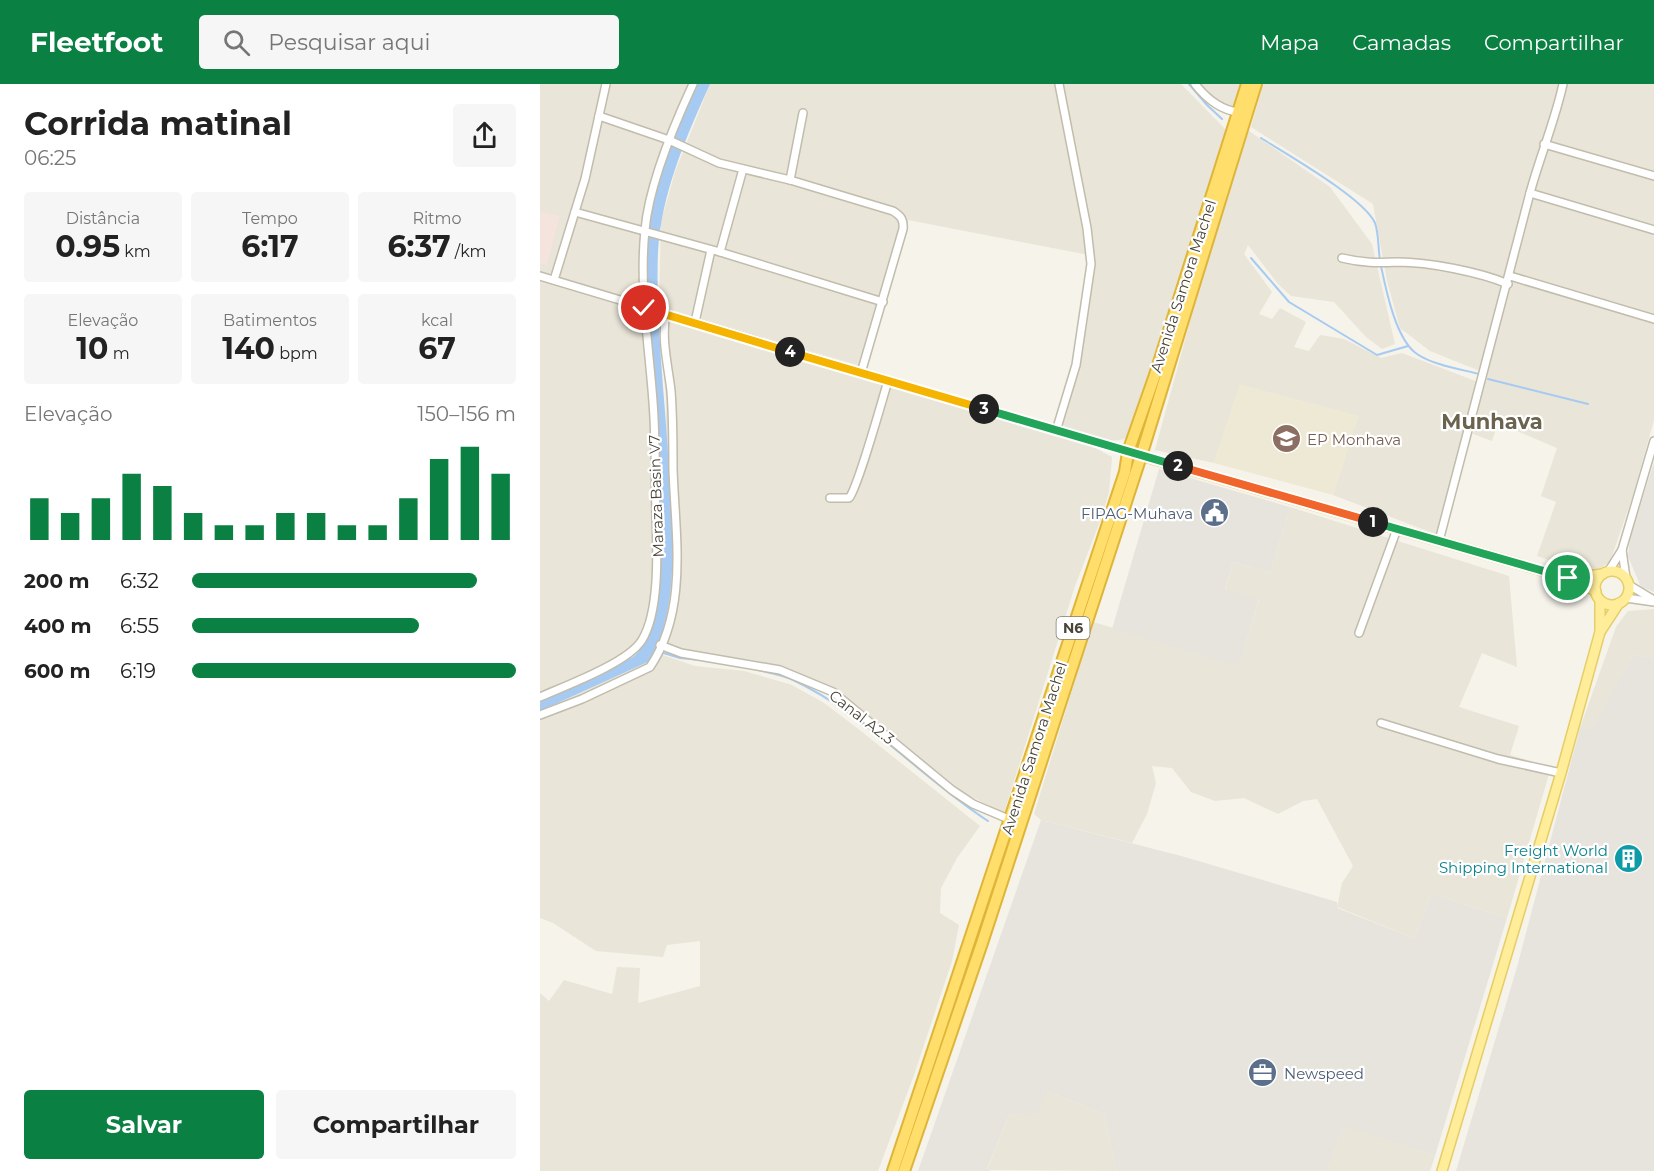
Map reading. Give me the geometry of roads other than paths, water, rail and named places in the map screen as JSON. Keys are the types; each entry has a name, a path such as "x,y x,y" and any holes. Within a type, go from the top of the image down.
{"highway":[{"name":"Avenida Samora Machel","path":"893,1171 1125,472 1128,452 1155,375 1247,84"},
{"name":"Avenida Samora Machel","path":"904,1171 982,943 1141,456 1256,84"}],"main road":[{"path":"1128,452 1568,578 1609,604 1622,601"},
{"path":"1442,1171 1562,773 1600,632 1596,583 1606,573"},
{"path":"1568,578 1618,573 1627,582 1622,601 1600,632"}],"street":[{"path":"554,280 575,212 606,84"},
{"name":"Maraza Basin V7","path":"540,697 604,669 633,651 642,640 649,623 658,569 653,404 644,308 645,232 669,140 693,84"},
{"path":"1056,431 1076,365 1090,264 1087,228 1059,84"},
{"path":"1195,84 1202,93 1227,111 1238,112"},
{"path":"1439,541 1530,193 1544,144 1556,114 1563,84"},
{"path":"790,180 802,113"},
{"path":"599,116 669,140 719,163 790,180 893,211 900,216 904,222 903,229 861,373"},
{"path":"1544,144 1654,176"},
{"path":"720,252 743,169"},
{"path":"1530,193 1654,230"},
{"path":"575,212 720,252 883,303"},
{"path":"695,322 711,250"},
{"path":"1342,258 1372,264 1399,262 1509,280 1654,319"},
{"path":"540,276 1128,452"},
{"path":"540,715 582,699 650,667 669,627 678,552 671,392 663,327 666,314"},
{"path":"830,498 849,498 856,488 858,472 888,381"},
{"path":"1606,573 1622,550 1654,441"},
{"path":"1359,633 1397,529"},
{"path":"1622,550 1627,582 1654,601"},
{"path":"1622,601 1654,601"},
{"name":"Canal A2.3","path":"660,645 681,653 780,670 833,692 952,790 973,804 1011,820"},
{"path":"1381,723 1498,759 1562,773"}],"water":[{"path":"697,84 710,84 692,124 669,187 658,252 658,310 672,532 672,577 665,621 650,661 540,711 540,699 633,657 650,630 659,584 661,527 660,462 647,279 647,240 653,200 659,180"}],"waterway":[{"path":"1189,84 1222,119"},
{"path":"1261,138 1341,189 1368,213 1375,223 1380,260"},
{"path":"1251,258 1289,302 1377,355 1408,346"},
{"path":"1381,266 1393,314 1403,338 1410,347 1417,354 1431,361 1479,374"},
{"path":"1488,379 1588,404"},
{"path":"660,652 680,658 701,660"},
{"path":"751,668 791,679 843,709 963,804 988,821"}],"place":[{"name":"EP Monhava","path":"1286,439"},
{"name":"FIPAG-Muhava","path":"1214,513"},
{"name":"Freight World Shipping International","path":"1629,859"},
{"name":"Newspeed","path":"1263,1073"}],"district":[{"name":"Munhava","path":"1492,421"}]}
